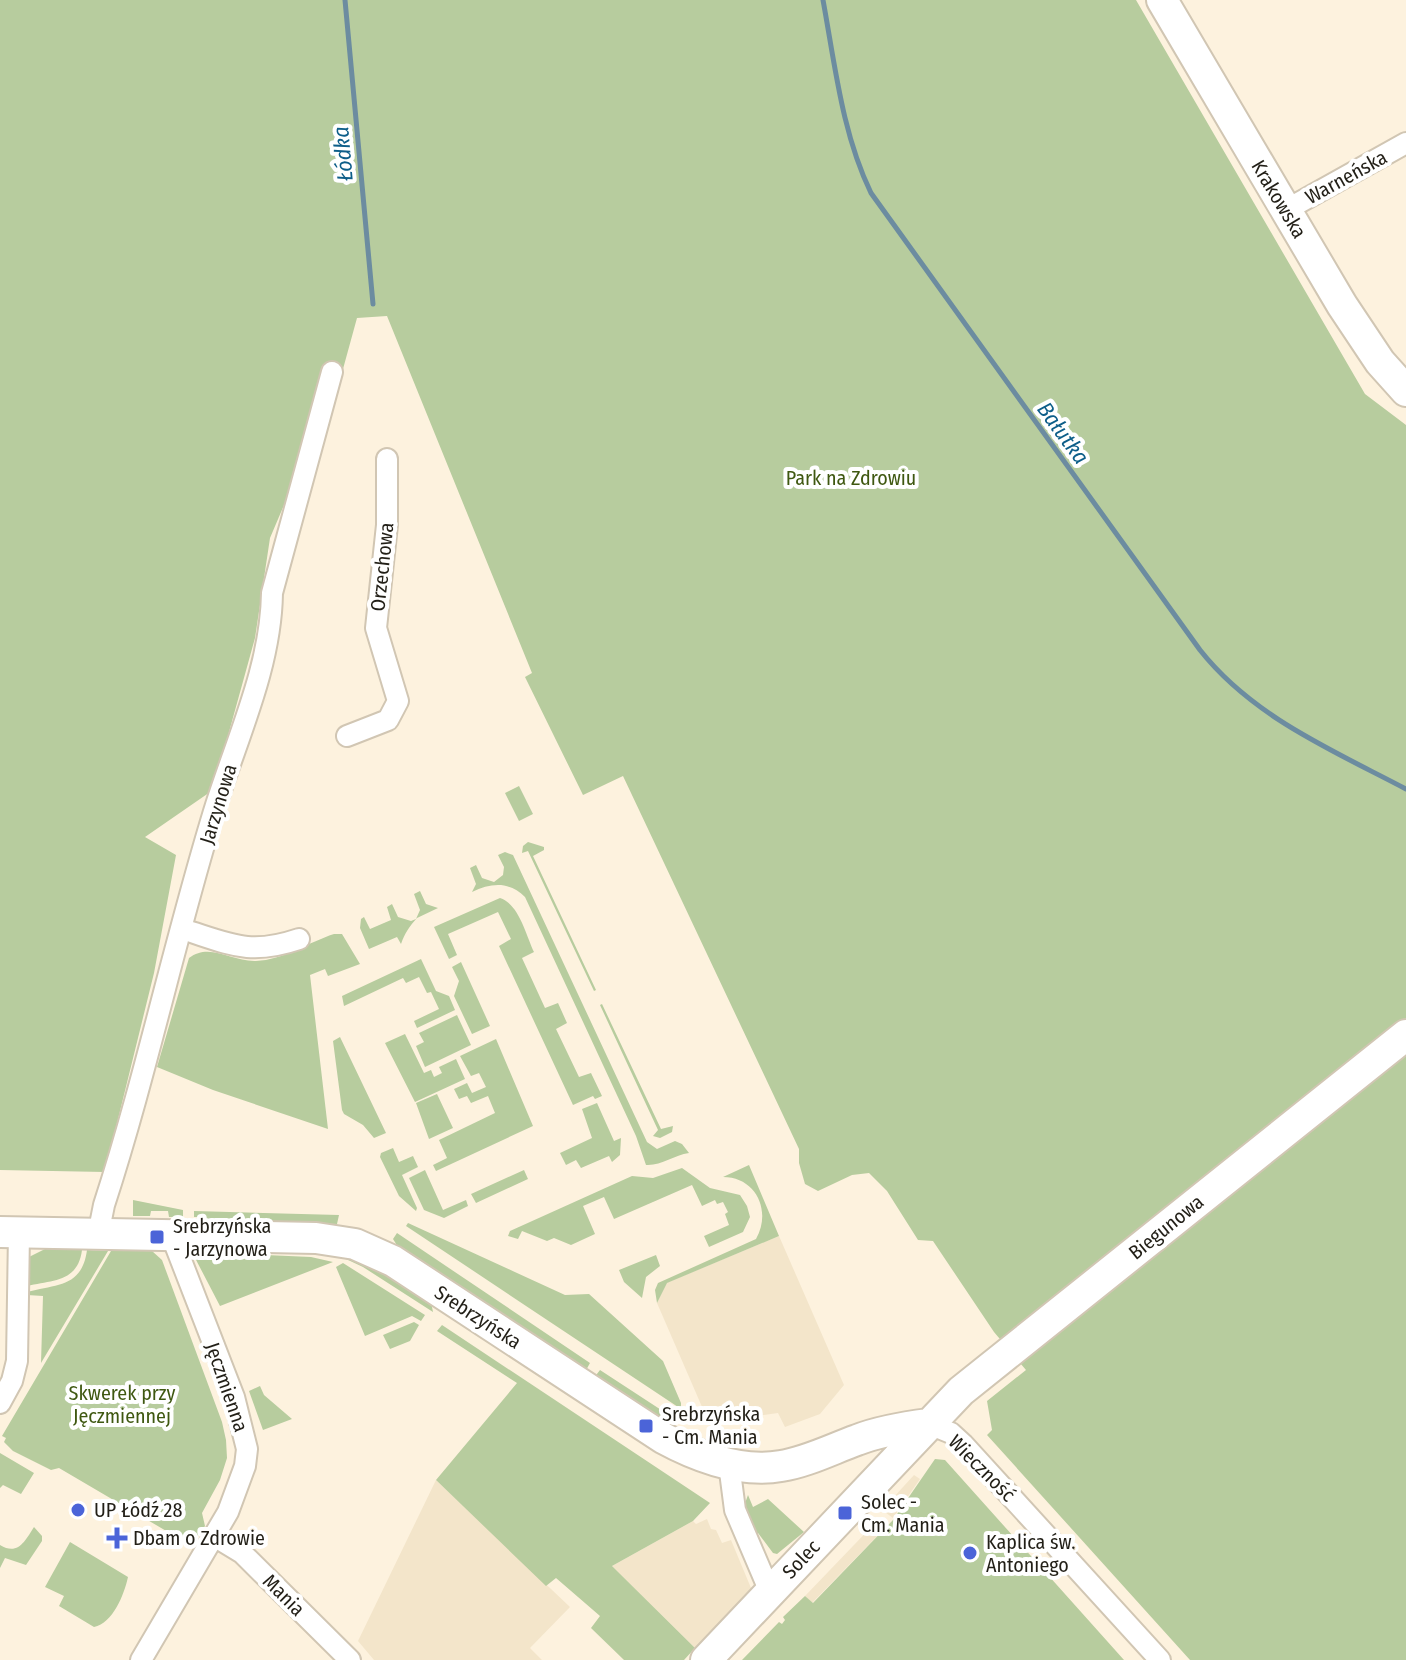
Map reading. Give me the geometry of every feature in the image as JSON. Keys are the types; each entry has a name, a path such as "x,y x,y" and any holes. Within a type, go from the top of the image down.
{"main road":[{"name":"Krakowska","path":"1162,0 1365,342 1406,391"},
{"name":"Biegunowa","path":"929,1424 979,1377 1406,1035"},
{"name":"Srebrzyńska","path":"10,1233 327,1239 374,1250 663,1438 729,1464 783,1466 874,1434 929,1424"},
{"name":"Solec","path":"706,1660 929,1424"}],"street":[{"name":"Warneńska","path":"1286,210 1406,143"},
{"name":"Jarzynowa","path":"98,1235 216,806 267,645 276,578 332,372"},
{"name":"Orzechowa","path":"347,736 388,720 398,701 376,628 387,525 387,459"},
{"path":"182,929 243,948 277,946 299,939"},
{"path":"0,1403 12,1381 17,1361 10,1233"},
{"name":"Jęczmienna","path":"141,1660 228,1512 245,1466 245,1437 234,1397 172,1237"},
{"name":"Wieczność","path":"929,1424 951,1433 963,1444 1160,1660"},
{"path":"729,1464 735,1510 770,1592"},
{"name":"Mania","path":"214,1536 242,1553 350,1660"}],"shaded area":[{"path":"779,1236 844,1385 820,1414 785,1427 778,1413 709,1423 657,1303 666,1283"},
{"path":"914,1475 920,1479 893,1518 882,1510"},
{"path":"436,1480 570,1607 530,1648 542,1660 374,1660 358,1641"},
{"path":"707,1519 722,1543 731,1540 751,1588 750,1594 695,1648 612,1566 693,1521 696,1524"},
{"path":"877,1521 885,1528 812,1603 805,1596"}],"green space":[{"name":"Park na Zdrowiu","path":"0,0 1136,0 1365,394 1406,425 1406,1660 1190,1660 987,1435 992,1430 987,1401 1026,1370 994,1332 933,1241 918,1240 887,1191 869,1173 852,1175 818,1191 805,1184 799,1149 623,776 583,795 525,677 532,673 387,316 357,318 343,369 329,368 318,386 302,448 301,465 270,538 255,638 213,790 145,837 176,855 154,973 105,1172 0,1170"},
{"path":"519,786 533,814 519,821 505,793"},
{"path":"528,842 544,847 533,856 594,991 528,851 522,853 523,846"},
{"path":"505,852 513,855 647,1142 657,1149 675,1141 689,1153 646,1165 636,1136 525,897 513,888 500,885 472,892 476,884 470,868 476,865 482,878 494,882 503,875 504,867 498,855"},
{"path":"420,891 426,904 438,908 417,918 401,944 397,937 369,949 360,928 361,919 364,917 370,929 391,920 387,907 392,904 398,917 411,921 416,919 420,910 414,894"},
{"path":"500,898 517,913 525,929 534,952 522,958 545,1008 558,1003 567,1023 556,1029 579,1077 591,1073 602,1096 595,1099 593,1096 573,1105 499,946 511,939 498,912 448,934 457,955 449,959 434,927"},
{"path":"334,934 342,934 360,964 328,976 325,969 310,975 328,1129 213,1090 157,1067 189,958 213,952 247,961 266,960"},
{"path":"421,959 436,991 449,996 455,1010 417,1028 414,1021 439,1009 419,977 406,983 403,978 344,1006 342,996"},
{"path":"461,962 490,1026 472,1034 454,996 459,981 452,967"},
{"path":"602,1004 661,1129 673,1126 672,1132 660,1138 653,1136 658,1130"},
{"path":"457,1015 471,1045 425,1067 416,1046 424,1042 419,1033"},
{"path":"405,1034 424,1073 431,1070 434,1077 442,1073 439,1067 456,1059 465,1079 415,1102 385,1043"},
{"path":"340,1037 386,1133 374,1138 363,1125 342,1110 333,1041"},
{"path":"496,1039 533,1126 436,1171 433,1165 447,1158 439,1140 495,1113 488,1096 471,1103 467,1096 459,1099 454,1089 467,1083 472,1093 486,1087 479,1073 471,1076 460,1056"},
{"path":"437,1094 453,1128 429,1139 416,1103"},
{"path":"597,1103 614,1141 621,1138 620,1155 612,1162 609,1156 581,1168 576,1160 566,1165 560,1153 592,1138 582,1109"},
{"path":"393,1148 399,1162 413,1156 418,1167 402,1175 416,1211 399,1196 380,1157 381,1153"},
{"path":"749,1165 779,1236 667,1283 657,1303 655,1290 658,1283 756,1239 762,1218 758,1198 744,1183 723,1177"},
{"path":"682,1168 710,1188 740,1195 750,1217 743,1232 709,1247 704,1236 729,1225 725,1214 728,1212 723,1202 717,1204 715,1200 702,1206 692,1185 614,1219 604,1197 583,1206 595,1234 571,1245 554,1238 547,1241 522,1231 518,1239 508,1236 510,1231 632,1176 653,1178"},
{"path":"425,1170 443,1210 466,1200 468,1206 444,1218 424,1210 409,1178"},
{"path":"524,1170 528,1179 476,1203 471,1194"},
{"path":"133,1200 183,1210 183,1217 169,1217 168,1211 151,1211 150,1216 133,1216"},
{"path":"194,1211 339,1215 337,1224 201,1221 201,1217 194,1217"},
{"path":"408,1223 565,1295 589,1294 663,1361 681,1409 406,1226"},
{"path":"397,1233 590,1363 585,1372 398,1247 393,1239"},
{"path":"45,1249 82,1250 80,1260 70,1274 27,1286 29,1257"},
{"path":"87,1250 108,1251 41,1363 43,1296 27,1295 27,1292 67,1282 80,1271"},
{"name":"Skwerek przy Jęczmiennej","path":"111,1251 152,1251 162,1260 222,1422 227,1458 220,1480 202,1513 205,1526 197,1537 188,1537 185,1542 59,1468 51,1470 13,1451 2,1436"},
{"path":"329,1251 370,1262 431,1302 433,1312 363,1267"},
{"path":"196,1252 311,1257 333,1262 220,1306 194,1256"},
{"path":"656,1255 660,1266 646,1277 642,1298 624,1282 619,1270"},
{"path":"343,1263 425,1315 421,1321 412,1316 365,1336 336,1267"},
{"path":"414,1322 419,1325 410,1341 390,1349 383,1335"},
{"path":"442,1325 710,1503 693,1521 612,1566 695,1648 684,1660 624,1660 591,1628 600,1616 556,1578 546,1586 436,1480 517,1383 437,1331"},
{"path":"600,1370 675,1419 668,1426 593,1379"},
{"path":"260,1386 264,1395 292,1419 263,1430 249,1391"},
{"path":"0,1453 34,1473 21,1494 3,1485 0,1488"},
{"path":"935,1459 945,1460 1124,1660 742,1660 779,1622 782,1624 785,1620 783,1617 805,1596 813,1603 893,1520"},
{"path":"748,1495 753,1507 768,1499 804,1532 777,1554 773,1553 758,1533 754,1535 744,1506"},
{"path":"34,1527 42,1536 42,1541 26,1565 5,1558 0,1568 0,1545 16,1548"},
{"path":"70,1542 128,1577 112,1614 94,1627 59,1606 64,1596 45,1587"}],"waterway":[{"name":"Łódka","path":"345,0 373,304"},
{"name":"Bałutka","path":"823,0 846,123 871,193 1200,650 1221,674 1269,713 1322,746 1406,789"}],"place":[{"name":"Srebrzyńska - Jarzynowa","path":"157,1237"},
{"name":"Srebrzyńska - Cm. Mania","path":"646,1426"},
{"name":"UP Łódź 28","path":"78,1510"},
{"name":"Solec - Cm. Mania","path":"845,1513"},
{"name":"Dbam o Zdrowie","path":"117,1538"},
{"name":"Kaplica św. Antoniego","path":"970,1553"}]}
